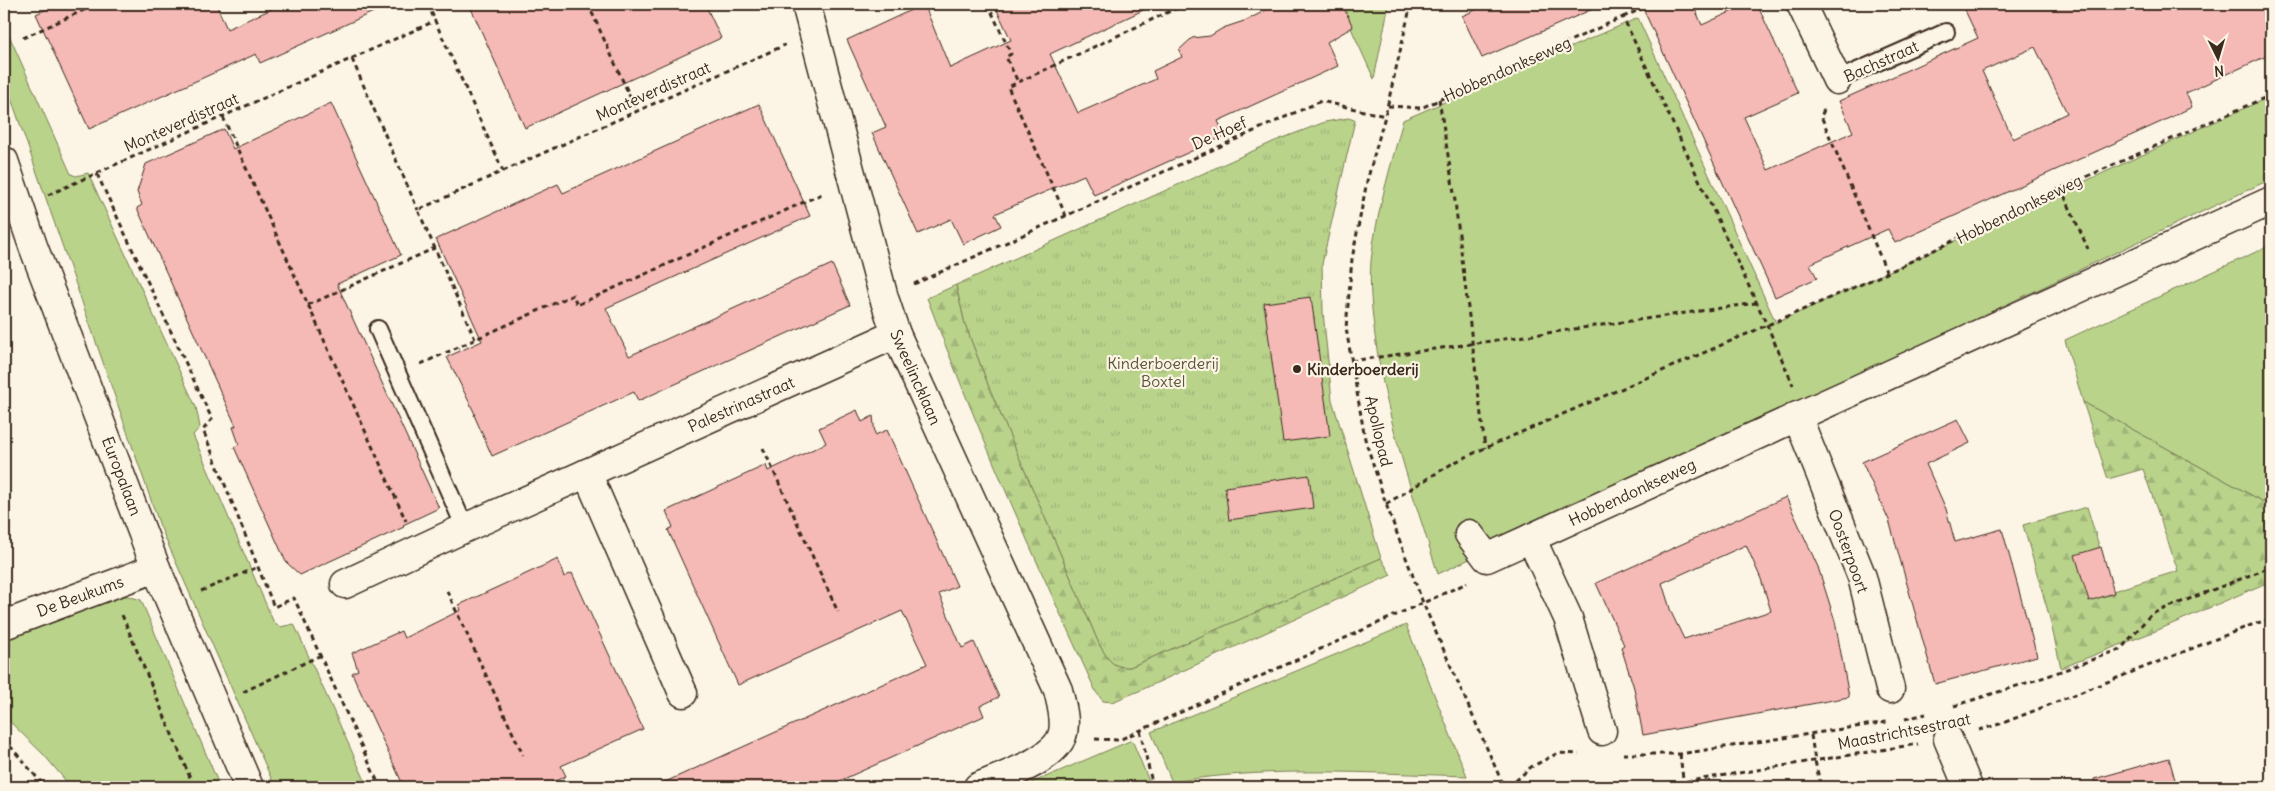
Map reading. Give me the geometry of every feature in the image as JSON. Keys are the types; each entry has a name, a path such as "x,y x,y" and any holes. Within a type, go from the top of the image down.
{"street":[{"name":"Sweelincklaan","path":"806,4 884,298 896,334 1058,690 1063,711 1062,736 1048,755 978,787"},
{"name":"Bachstraat","path":"1801,4 1837,80"},
{"name":"Europalaan","path":"4,162 156,568 249,787"},
{"name":"Hobbendonkseweg","path":"1470,534 1486,558 2271,201"},
{"name":"Palestrinastraat","path":"345,584 896,334"},
{"name":"Oosterpoort","path":"1801,415 1862,578 1890,689"},
{"path":"587,473 683,693"},
{"path":"1531,538 1568,618 1602,731"},
{"name":"De Beukums","path":"4,625 156,568"},
{"path":"1948,739 1968,787"}],"lane":[{"name":"Bachstraat","path":"1837,80 1946,32"},
{"path":"378,329 465,528"}],"path":[{"path":"23,38 97,4"},
{"path":"428,4 503,171"},
{"path":"588,4 637,112"},
{"path":"988,4 1012,54 1006,56 1018,82"},
{"path":"1066,216 1008,87 1179,7 1180,4"},
{"name":"Apollopad","path":"1411,4 1386,116 1367,181 1352,259 1346,328 1364,439 1386,504 1423,603 1504,787"},
{"name":"Hobbendonkseweg","path":"1388,106 1421,108 1653,4"},
{"path":"1623,17 1767,325 1801,415"},
{"name":"Monteverdistraat","path":"19,206 97,174 436,21"},
{"name":"Monteverdistraat","path":"418,210 813,33"},
{"path":"352,59 475,340"},
{"path":"1837,80 1821,116 1887,273"},
{"name":"Hobbendonkseweg","path":"1386,504 1453,463 1485,448 1887,273 2061,188 2271,95"},
{"path":"1440,99 1454,194 1485,448"},
{"name":"De Hoef","path":"884,298 1321,101 1386,116"},
{"path":"223,117 419,549"},
{"path":"97,174 212,419 203,430 274,607 294,598 380,787"},
{"path":"398,374 573,295 577,305 852,180"},
{"path":"2061,188 2102,278"},
{"path":"308,305 434,248"},
{"path":"1351,360 1756,303"},
{"path":"763,448 838,612"},
{"path":"171,604 258,567"},
{"path":"107,587 120,610 194,787"},
{"path":"447,591 523,755"},
{"name":"Maastrichtsestraat","path":"1614,787 1683,782 1948,739 2003,723 2271,619"},
{"path":"214,705 319,656"},
{"path":"1140,730 1153,787"},
{"path":"1811,735 1814,761 1822,787"},
{"path":"4,739 45,787"},
{"path":"1680,754 1684,787"}],"green space":[{"path":"1340,4 1389,4 1374,79"},
{"path":"1638,18 1776,323 2271,96 2271,179 1438,574 1393,427 1380,367 1371,298 1371,261 1376,225 1403,120"},
{"path":"4,24 71,174 76,176 88,173 196,407 200,427 193,435 274,623 280,627 294,624 368,787 275,787 160,526 4,78"},
{"name":"Kinderboerderij Boxtel","path":"1348,118 1355,120 1322,264 1323,312 1332,400 1381,558 1130,667 1119,666 1109,659 1100,646 989,387 965,324 956,285 1275,141 1325,122"},
{"path":"2271,245 2271,506 2083,402 2065,340"},
{"path":"956,285 965,324 989,387 1100,646 1115,664 1130,667 1381,558 1391,575 1139,691 1112,702 1103,701 1096,692 1008,497 966,398 927,298"},
{"path":"2083,402 2271,506 2271,581 2158,630 2061,668 2049,615 2023,525 2087,507 2113,591 2178,571 2143,469 2108,479"},
{"path":"128,596 141,600 220,787 71,787 44,755 4,716 4,641 13,633 111,597"},
{"path":"1406,625 1467,776 1356,772 1282,772 1209,777 1172,782 1151,732"},
{"path":"1132,740 1151,786 1022,787 1118,746"}],"building":[{"path":"58,4 216,4 227,29 283,4 391,4 260,63 256,54 89,129 36,14"},
{"path":"469,4 705,4 721,38 525,128"},
{"path":"924,4 950,68 1011,40 994,4 1156,4 1050,54 1078,113 1156,79 1153,71 1182,57 1179,50 1192,38 1210,36 1223,28 1247,20 1278,4 1342,4 1353,27 1327,42 1338,66 1218,121 1225,136 1094,195 1084,175 995,214 1001,226 963,244 951,219 918,234 872,133 886,127 847,40"},
{"path":"1489,4 1604,4 1482,58 1462,16"},
{"path":"1641,4 1693,4 1702,25 1748,4 1757,4 1798,93 1744,117 1768,170 1853,132 1839,101 1978,38 1962,4 2271,4 2271,54 2186,93 2192,107 1895,243 1888,229 1810,264 1817,278 1775,297","holes":["2035,47 2067,113 2013,139 1982,71"]},
{"path":"331,103 401,255 337,284 439,508 403,525 404,527 300,575 286,562 234,447 239,444 233,427 236,426 137,208 142,205 137,192 146,164 224,129 233,149"},
{"path":"759,104 810,216 606,308 629,356 832,264 850,305 638,401 634,392 492,456 475,414 447,357 482,341 436,239 558,184 563,193"},
{"name":"Kinderboerderij","path":"1311,297 1330,436 1283,442 1264,303"},
{"path":"857,410 862,422 873,416 875,435 887,430 957,586 939,594 962,648 974,642 999,697 980,706 984,716 826,787 654,787 927,664 902,611 738,685 668,530 673,527 666,511 766,465 768,471 826,443 819,428"},
{"path":"1958,419 1970,443 1926,464 1946,509 1955,542 2002,529 2037,656 1935,684 1889,520 1862,462"},
{"path":"1309,475 1313,508 1229,520 1225,487"},
{"path":"1786,497 1818,567 1835,621 1849,697 1643,735 1634,688 1621,647 1624,645 1596,583","holes":["1746,545 1761,579 1771,611 1684,639 1671,612 1662,583"]},
{"path":"2101,547 2114,593 2089,601 2075,555"},
{"path":"558,559 564,577 572,573 643,729 561,766 566,776 542,787 404,787 352,673 358,670 352,653 401,631 404,638 461,610 459,605"},
{"path":"2169,758 2177,787 2095,787 2094,779"}],"place":[{"name":"Kinderboerderij","path":"1297,369"}]}
